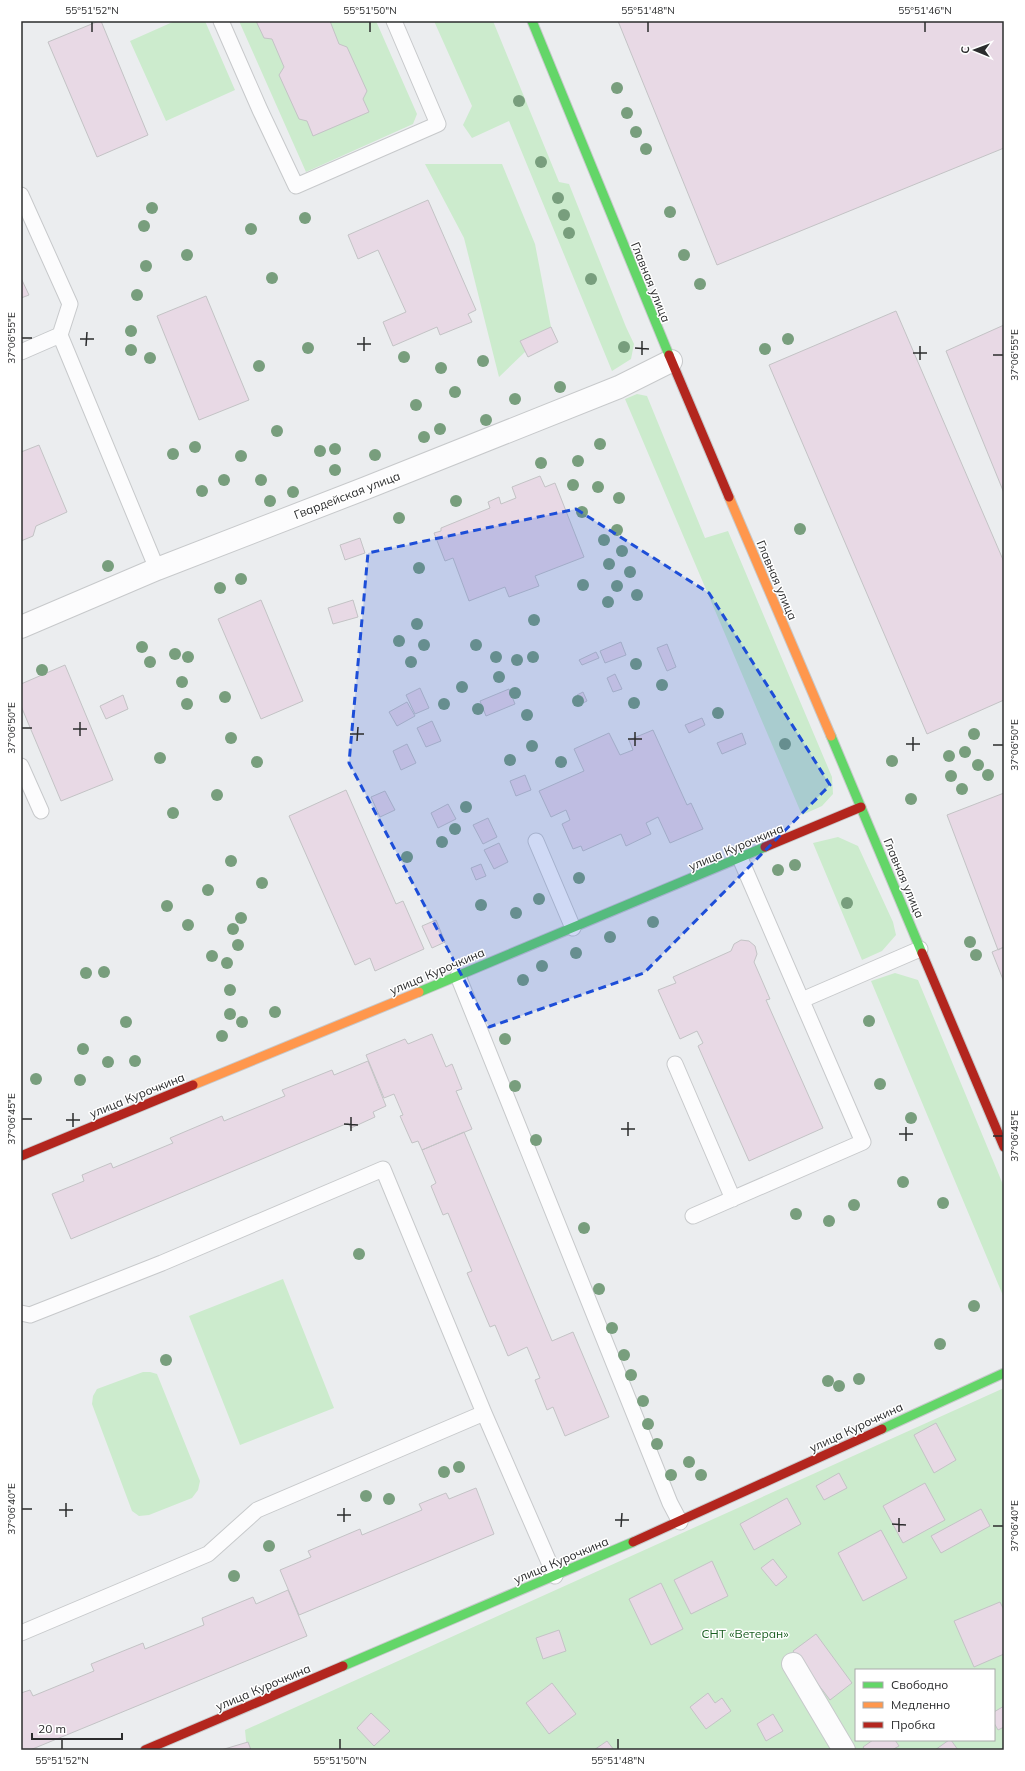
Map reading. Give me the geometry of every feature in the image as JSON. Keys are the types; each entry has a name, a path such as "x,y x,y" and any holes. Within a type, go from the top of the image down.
{"street":[{"name":"Главная улица","path":"532,21 671,361 1004,1147"},
{"name":"Гвардейская улица","path":"21,627 157,569 612,390 671,361"},
{"name":"улица Курочкина","path":"21,1156 458,976 861,807"},
{"name":"улица Курочкина","path":"145,1750 680,1522 1004,1373"},
{"path":"793,1664 844,1750"}],"lane":[{"path":"221,21 260,110 296,186 438,124 394,21"},
{"path":"21,195 70,304 60,335 157,569"},
{"path":"21,352 60,335"},
{"path":"21,766 41,811"},
{"path":"536,841 573,928"},
{"path":"692,1216 863,1142 740,858"},
{"path":"802,1000 920,949"},
{"path":"458,976 670,1503 680,1522"},
{"path":"675,1064 733,1199"},
{"path":"21,1313 30,1315 162,1263 383,1170 484,1413 555,1576"},
{"path":"21,1633 208,1554 257,1510 484,1413"}],"highlighted area":[{"path":"576,509 709,593 830,785 644,973 489,1027 349,763 368,553"}],"green space":[{"path":"175,21 205,21 235,90 166,121 130,41"},
{"path":"239,21 376,21 417,114 413,124 306,172"},
{"path":"434,21 493,21 559,182 569,184 634,344 631,359 612,371 509,121 472,138 463,125 472,106"},
{"path":"425,164 502,164 535,244 551,327 499,377 464,238"},
{"path":"637,394 647,396 705,538 728,531 832,777 833,794 822,806 802,815 625,399"},
{"path":"838,837 858,846 893,922 896,935 882,951 862,960 813,843"},
{"path":"895,973 918,980 1004,1187 1004,1298 871,981"},
{"path":"283,1279 334,1408 240,1445 189,1316"},
{"path":"143,1372 157,1374 200,1481 198,1490 192,1498 149,1515 139,1516 132,1511 92,1404 93,1396 97,1389"},
{"name":"СНТ «Ветеран»","path":"1004,1388 1004,1750 247,1750 245,1730"}],"building":[{"path":"101,21 148,135 97,157 48,42"},
{"path":"256,21 330,21 339,44 347,47 367,91 363,99 369,112 313,136 307,121 299,119 279,75 284,67 272,39 264,38"},
{"path":"618,21 1004,21 1004,148 717,265"},
{"path":"428,200 476,310 468,314 472,322 440,335 437,327 393,346 383,322 406,312 378,250 358,259 348,235"},
{"path":"21,278 29,295 21,298"},
{"path":"206,296 249,400 199,420 157,316"},
{"path":"896,311 1004,562 1004,700 927,734 769,365"},
{"path":"1004,325 1004,493 946,351"},
{"path":"551,327 558,342 528,357 520,341"},
{"path":"39,445 67,512 36,526 33,536 21,541 21,452"},
{"path":"540,476 545,487 555,483 584,557 535,576 539,586 509,597 505,587 469,601 453,558 445,561 434,533 441,531 441,528 490,508 488,502 499,497 501,504 516,498 512,487"},
{"path":"360,538 365,553 345,560 340,545"},
{"path":"261,600 303,701 261,719 218,619"},
{"path":"353,600 358,617 333,624 328,608"},
{"path":"621,642 626,655 605,663 600,651"},
{"path":"667,644 676,667 667,671 657,648"},
{"path":"596,652 599,658 582,665 579,660"},
{"path":"65,665 113,780 61,801 21,706 21,684"},
{"path":"615,674 622,689 613,692 607,678"},
{"path":"420,688 429,708 415,714 406,695"},
{"path":"509,689 515,704 486,716 480,701"},
{"path":"583,692 587,701 581,704 577,695"},
{"path":"123,695 128,709 106,719 100,706"},
{"path":"407,702 415,716 397,726 389,712"},
{"path":"702,718 705,725 689,733 685,725"},
{"path":"432,721 441,741 426,747 417,728"},
{"path":"653,730 687,805 691,803 703,829 670,843 658,817 646,823 651,834 626,846 621,834 583,851 581,846 573,849 562,824 570,820 566,810 551,817 539,791 584,771 574,749 609,733 620,755 633,750 629,740"},
{"path":"742,733 746,744 722,754 717,743"},
{"path":"407,744 416,763 401,770 393,751"},
{"path":"525,775 531,790 516,796 510,781"},
{"path":"346,790 396,904 403,901 424,949 375,971 370,958 355,965 289,816"},
{"path":"385,791 395,810 380,817 371,797"},
{"path":"1004,793 1004,947 998,950 947,815"},
{"path":"448,804 456,819 438,828 431,813"},
{"path":"488,818 497,837 483,844 473,825"},
{"path":"499,843 508,862 494,869 484,850"},
{"path":"481,864 486,876 476,880 471,868"},
{"path":"436,920 445,942 432,948 422,926"},
{"path":"741,940 749,941 755,946 757,954 754,962 770,999 766,1000 823,1128 749,1161 698,1046 703,1043 697,1031 680,1039 658,990 676,983 673,977 731,951 734,944"},
{"path":"1004,947 1004,982 992,952"},
{"path":"432,1034 446,1067 452,1064 462,1089 456,1091 472,1129 422,1150 418,1141 412,1143 400,1116 403,1115 394,1094 384,1098 366,1055 405,1039 408,1044"},
{"path":"368,1061 386,1106 373,1112 375,1117 351,1128 348,1123 71,1239 52,1194 84,1181 82,1175 111,1163 113,1168 173,1143 170,1138 222,1116 224,1121 285,1096 282,1090 332,1070 334,1075"},
{"path":"464,1132 552,1341 573,1332 609,1417 565,1436 553,1407 547,1410 535,1380 540,1378 527,1347 508,1356 495,1325 490,1327 467,1273 472,1271 448,1213 443,1215 431,1186 436,1183 422,1150"},
{"path":"936,1423 956,1460 934,1473 914,1435"},
{"path":"839,1473 847,1488 824,1500 816,1486"},
{"path":"925,1483 945,1520 903,1543 883,1506"},
{"path":"476,1488 494,1534 299,1615 280,1570 311,1557 308,1551 360,1529 362,1535 422,1510 419,1504 446,1493 449,1499"},
{"path":"787,1498 801,1524 754,1550 740,1524"},
{"path":"981,1509 990,1526 941,1553 931,1536"},
{"path":"881,1530 907,1578 863,1601 838,1553"},
{"path":"773,1559 787,1577 776,1586 761,1568"},
{"path":"712,1561 728,1596 691,1614 674,1580"},
{"path":"661,1583 683,1629 651,1645 629,1599"},
{"path":"288,1590 307,1636 30,1750 21,1750 21,1693 30,1690 33,1696 94,1671 91,1664 143,1643 145,1649 204,1625 202,1618 253,1597 256,1604"},
{"path":"1000,1602 1004,1610 1004,1654 974,1667 954,1621"},
{"path":"559,1630 566,1651 543,1659 536,1638"},
{"path":"816,1634 852,1683 830,1700 793,1651"},
{"path":"552,1683 576,1714 549,1734 526,1703"},
{"path":"708,1693 715,1703 722,1698 731,1711 706,1729 690,1707"},
{"path":"1004,1706 1004,1727 998,1730 995,1725 995,1711"},
{"path":"371,1713 390,1731 374,1746 357,1728"},
{"path":"773,1714 783,1731 766,1741 757,1724"},
{"path":"607,1741 614,1750 594,1750"},
{"path":"872,1741 896,1741 899,1746 892,1750 865,1750 863,1747"},
{"path":"948,1741 952,1741 958,1750 935,1750"},
{"path":"248,1742 251,1750 221,1750"}],"traffic: fast":[{"path":"532,21 669,355"},
{"path":"831,736 922,953"},
{"path":"419,992 765,847"},
{"path":"882,1429 1004,1373"},
{"path":"343,1666 633,1542"}],"traffic: slow":[{"path":"729,497 831,736"},
{"path":"193,1085 419,992"}],"traffic: jam":[{"path":"669,355 729,497"},
{"path":"765,847 861,807"},
{"path":"922,953 1004,1147"},
{"path":"21,1156 193,1085"},
{"path":"633,1542 882,1429"},
{"path":"145,1750 343,1666"}]}
